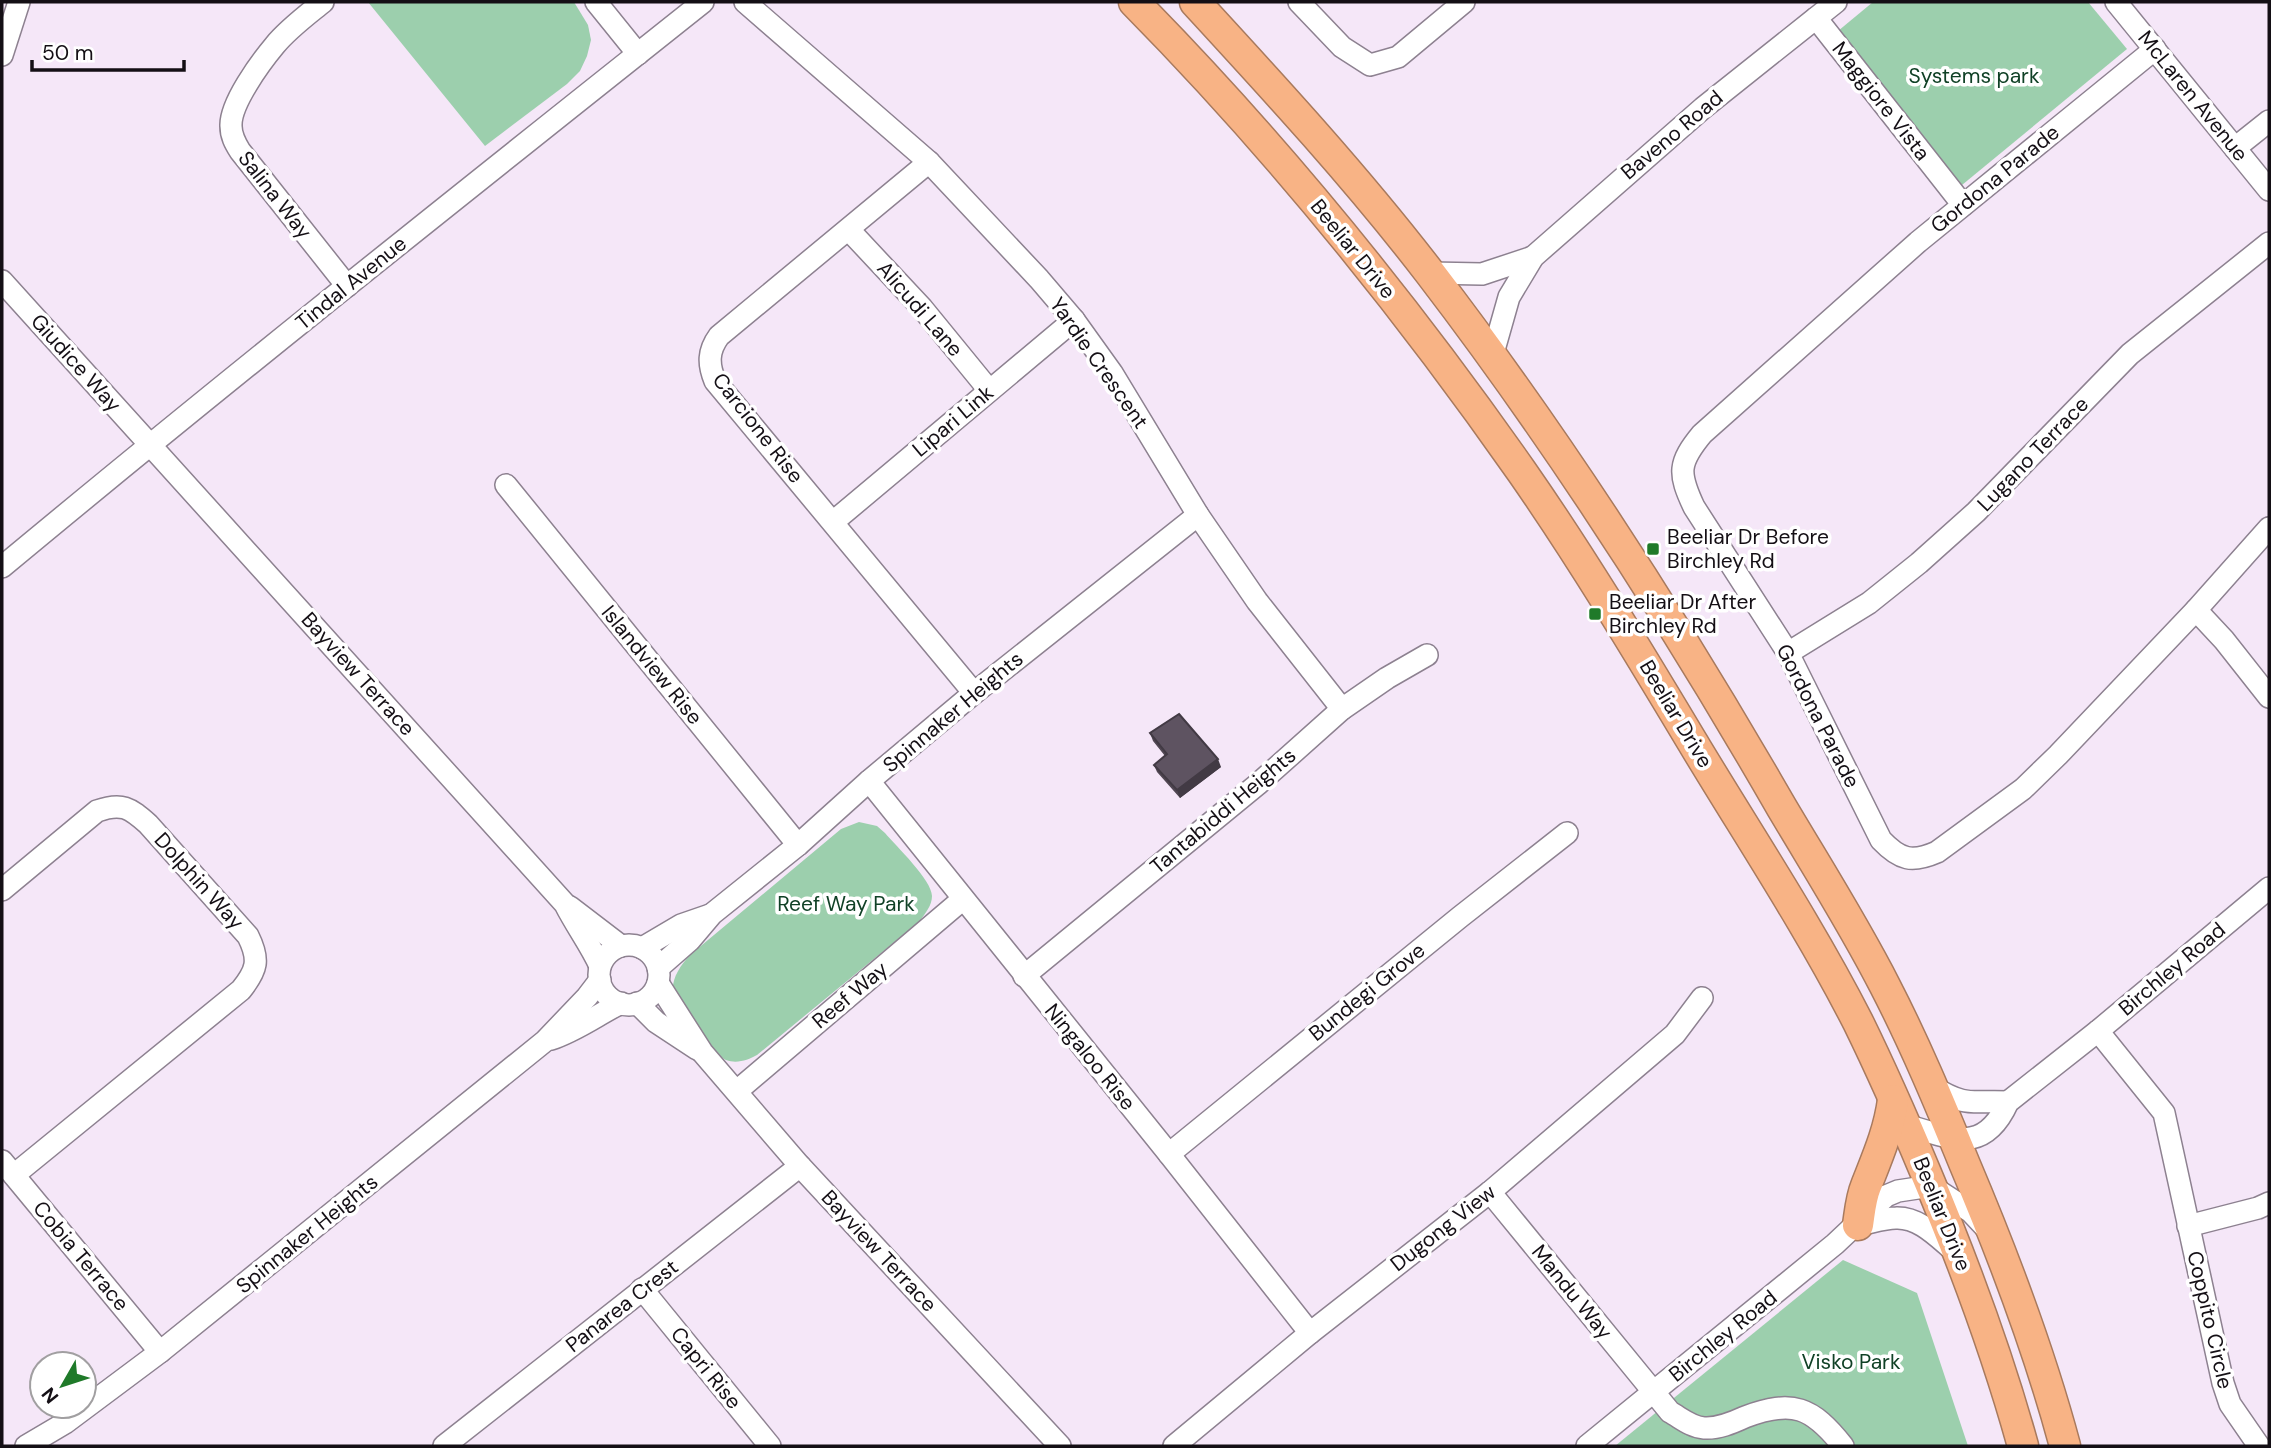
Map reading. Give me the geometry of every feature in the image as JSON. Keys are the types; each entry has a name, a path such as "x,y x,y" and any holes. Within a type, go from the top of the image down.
{"highway":[{"name":"Beeliar Drive","path":"1134,2 1226,97 1323,211 1418,330 1522,472 1669,703 1793,908 1858,1023 1960,1256 2007,1391 2023,1446"},
{"name":"Beeliar Drive","path":"1195,2 1366,192 1430,273 1559,449 1623,545 1789,819 1884,984 1933,1087 1996,1238 2032,1334 2065,1446"},
{"path":"1789,819 1774,826 1774,835 1812,911 1854,985 1858,1023"},
{"path":"1858,1225 1865,1188 1876,1165 1891,1116 1899,1112"},
{"path":"2032,1334 2029,1360 2050,1446"}],"street":[{"path":"2,55 19,2"},
{"path":"596,2 638,54"},
{"name":"Tindal Avenue","path":"2,567 150,444 703,2"},
{"name":"Yardie Crescent","path":"745,2 929,162 1074,320 1112,373 1198,515 1257,601 1342,709"},
{"path":"1299,2 1342,47 1370,65 1398,57 1464,2"},
{"path":"1816,18 1836,2"},
{"name":"McLaren Avenue","path":"2116,2 2269,190"},
{"name":"Salina Way","path":"311,6 275,44 233,111 231,124 233,138 240,151 347,286"},
{"name":"Baveno Road","path":"1492,357 1508,297 1533,257 1703,108 1816,18"},
{"name":"Maggiore Vista","path":"1816,18 1963,205"},
{"name":"Gordona Parade","path":"2155,49 1918,242 1702,434 1684,459 1684,485 1694,507 1788,653 1881,840 1892,852 1907,858 1922,859 1937,852 2023,789 2196,610 2269,528"},
{"path":"2235,148 2269,121"},
{"name":"Carcione Rise","path":"929,162 719,336 712,345 709,358 715,381 974,693"},
{"name":"Alicudi Lane","path":"849,230 922,308 989,390"},
{"name":"Lugano Terrace","path":"1788,653 1869,603 1919,563 1976,512 2130,354 2269,243"},
{"name":"Baveno Road","path":"1430,273 1482,274 1533,257"},
{"name":"Giudice Way","path":"2,281 150,444"},
{"name":"Lipari Link","path":"833,522 1074,320"},
{"name":"Bayview Terrace","path":"150,444 565,904 593,949 600,973"},
{"name":"Islandview Rise","path":"506,485 798,845"},
{"name":"Spinnaker Heights","path":"658,976 712,914 798,845 974,693 1198,515"},
{"path":"2196,610 2224,640 2269,697"},
{"name":"Tantabiddi Heights","path":"1024,976 1258,784 1342,709 1427,655"},
{"name":"Ningaloo Rise","path":"869,781 1310,1333"},
{"name":"Dolphin Way","path":"2,890 97,811 110,806 122,806 148,824 248,936 257,959 250,978 241,990 8,1168"},
{"name":"Bundegi Grove","path":"1169,1154 1567,833"},
{"name":"Birchley Road","path":"1899,1112 1954,1139 1974,1139 1985,1134 2001,1117 2008,1102 2098,1031 2269,888"},
{"name":"Reef Way","path":"737,1091 963,899"},
{"name":"Bayview Terrace","path":"565,904 632,947"},
{"name":"Spinnaker Heights","path":"632,947 712,914"},
{"path":"632,947 652,956 658,976 650,996 629,1003 605,993 600,973 608,954 632,947"},
{"name":"Spinnaker Heights","path":"26,1446 65,1423 160,1352 545,1041 587,997 600,973"},
{"name":"Bayview Terrace","path":"658,976 702,1052 800,1166 1060,1446"},
{"name":"Dugong View","path":"1174,1446 1310,1333 1490,1192 1675,1034 1702,998"},
{"name":"Bayview Terrace","path":"629,1003 702,1052"},
{"name":"Spinnaker Heights","path":"545,1041 569,1033 596,1015 629,1003"},
{"name":"Coppito Circle","path":"2098,1031 2164,1113 2222,1382 2230,1404 2259,1446"},
{"path":"1933,1087 1960,1101 1974,1104 2008,1102"},
{"name":"Panarea Crest","path":"444,1446 800,1166"},
{"name":"Cobia Terrace","path":"8,1168 160,1352"},
{"path":"1931,1186 1971,1212 1996,1238"},
{"name":"Birchley Road","path":"1587,1446 1858,1225 1886,1196 1898,1191 1931,1186"},
{"name":"Mandu Way","path":"1490,1192 1670,1412 1692,1426 1704,1428 1727,1424 1760,1412 1796,1407 1820,1420 1843,1446"},
{"name":"Coppito Circle","path":"2188,1226 2269,1203"},
{"name":"Birchley Road","path":"1858,1225 1894,1218 1910,1219 1919,1223 1960,1256"},
{"name":"Capri Rise","path":"642,1289 770,1446"},
{"name":"Spinnaker Heights","path":"45,1446 65,1423"}],"green space":[{"path":"368,2 574,2 588,25 591,40 580,71 567,84 485,146"},
{"name":"Systems park","path":"1873,2 2088,2 2127,49 1962,185 1838,31"},
{"name":"Reef Way Park","path":"859,822 877,826 920,872 932,896 928,909 920,921 757,1055 742,1061 726,1060 689,1021 674,999 674,981 679,970 690,955 841,829"},
{"name":"Visko Park","path":"1843,1260 1917,1293 1968,1446 1615,1446"}],"building":[{"path":"1179,714 1218,759 1177,790 1154,765 1167,754 1150,733"}],"place":[{"name":"Beeliar Dr Before Birchley Rd","path":"1653,549"},
{"name":"Beeliar Dr After Birchley Rd","path":"1595,614"}]}
